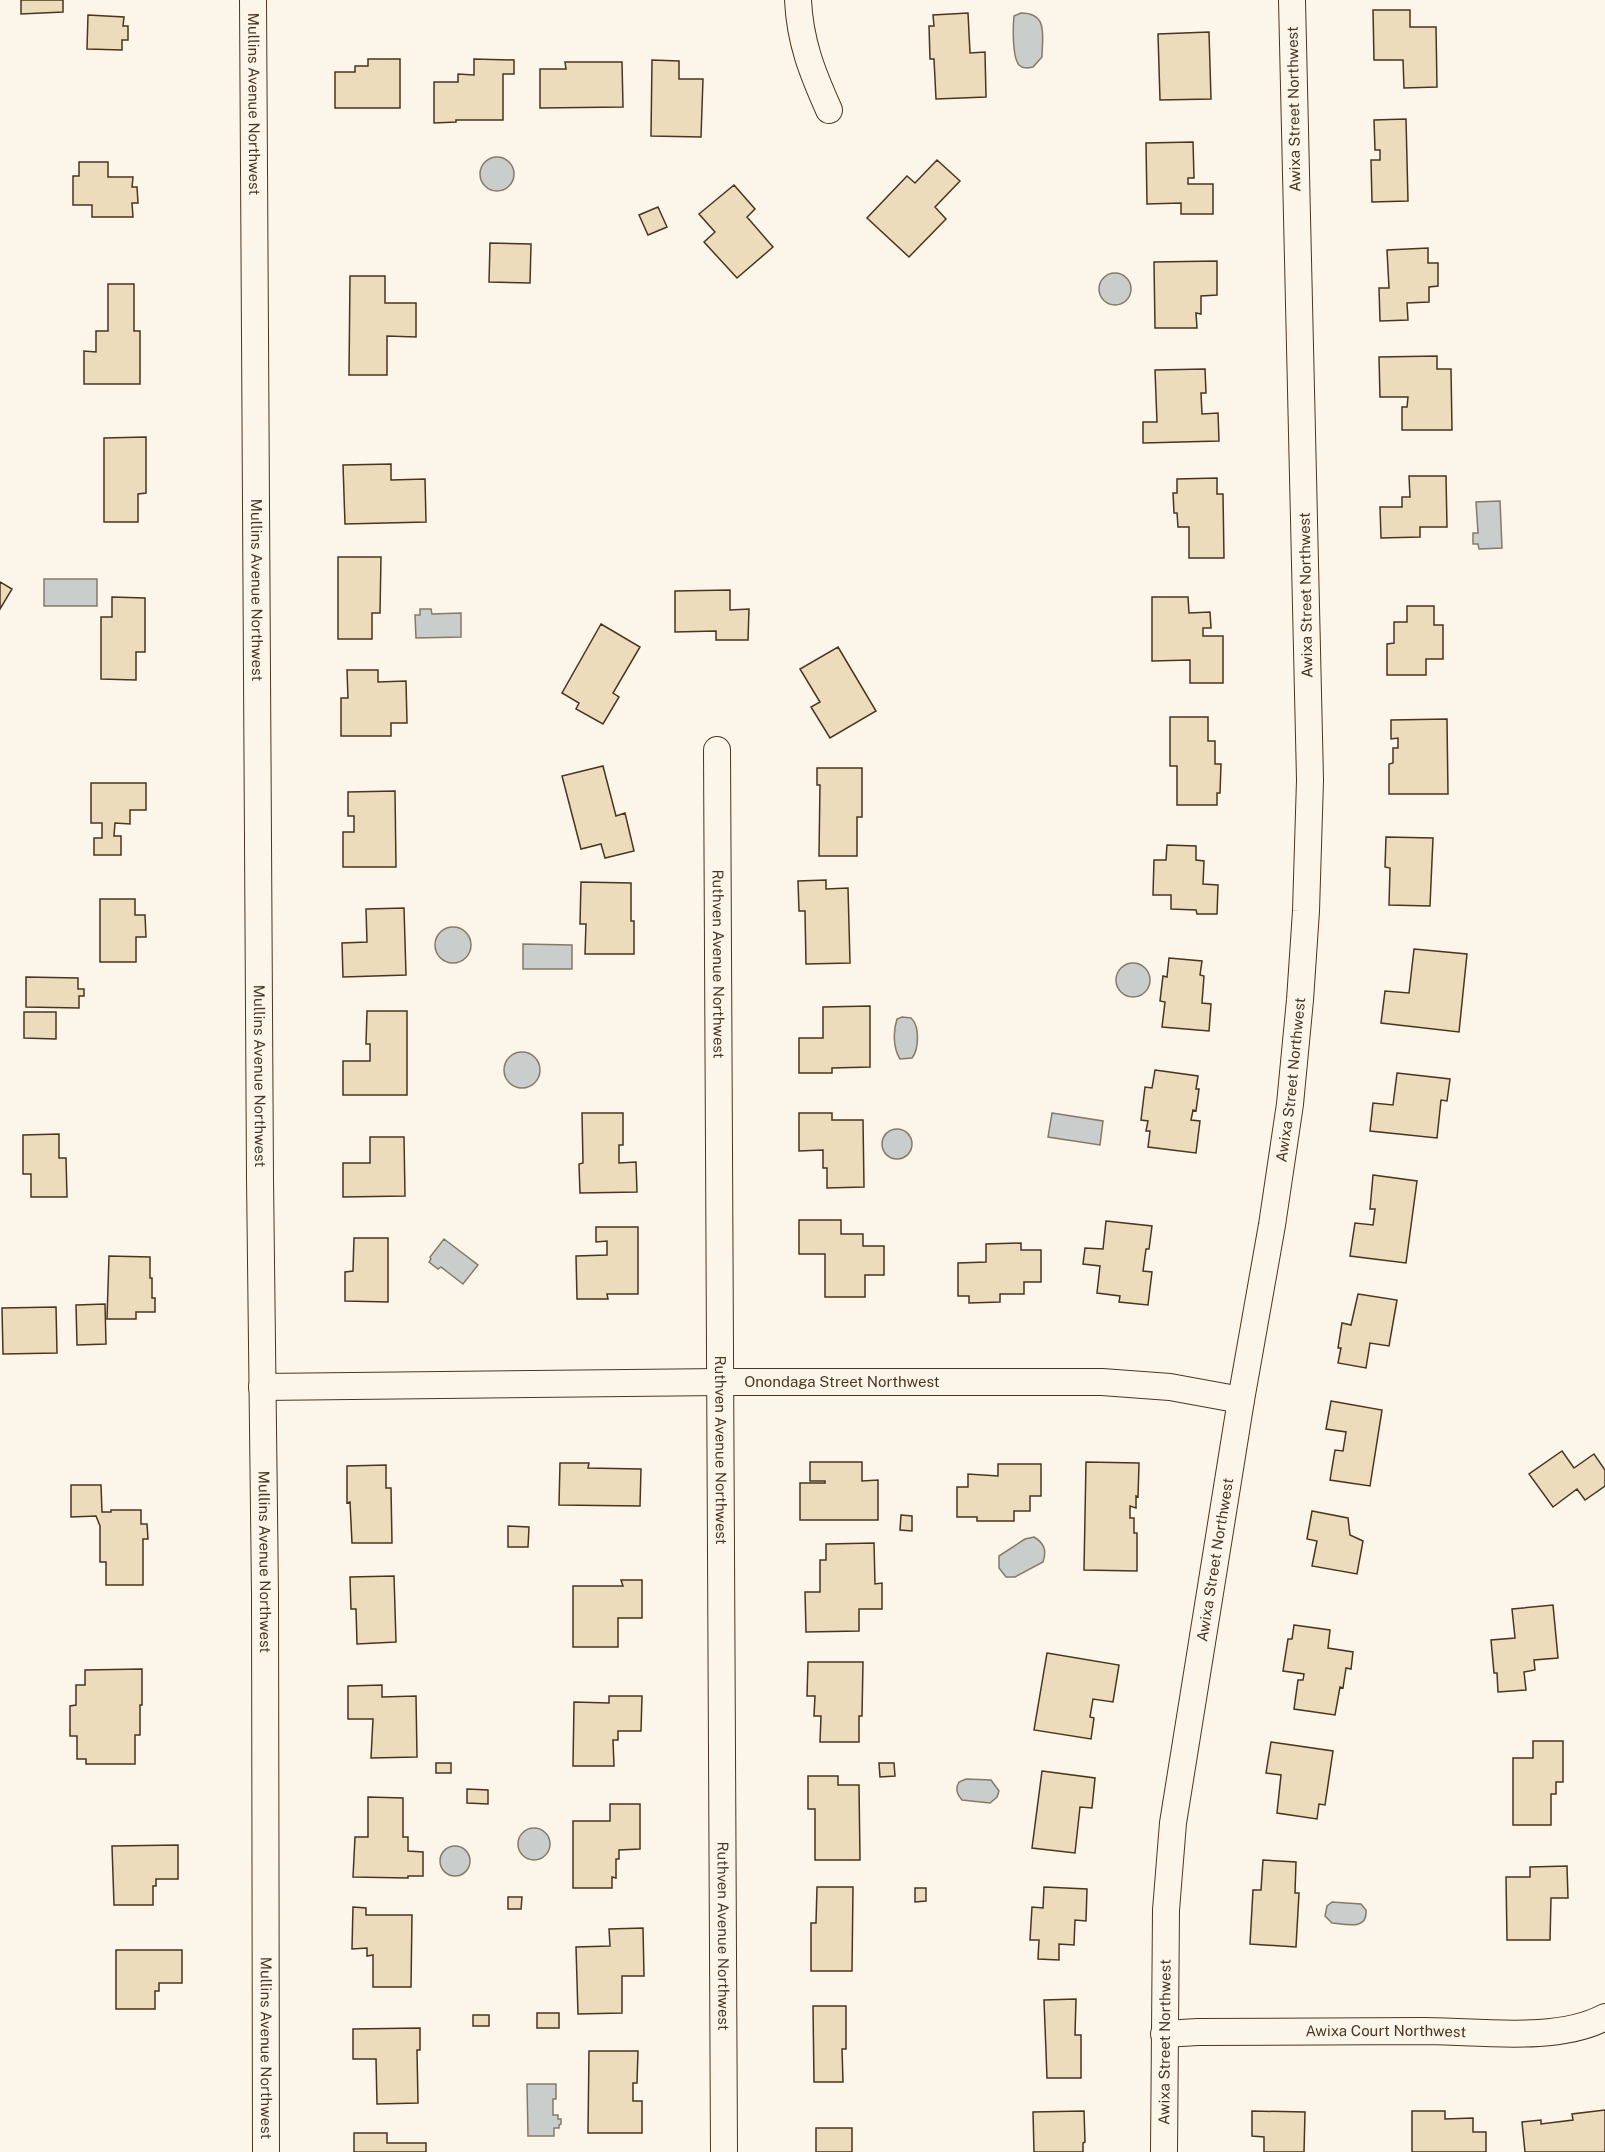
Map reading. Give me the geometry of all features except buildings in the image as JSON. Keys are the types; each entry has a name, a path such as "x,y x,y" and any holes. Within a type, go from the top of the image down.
{"street":[{"name":"Mullins Avenue Northwest","path":"253,0 265,1594 266,2152"},
{"path":"798,0 799,26 808,63 829,110"},
{"name":"Awixa Street Northwest","path":"1164,2152 1166,1910 1173,1822 1241,1400 1272,1225 1290,1104 1300,1000 1310,780 1292,0"},
{"name":"Ruthven Avenue Northwest","path":"717,750 724,2152"},
{"name":"Onondaga Street Northwest","path":"262,1387 721,1382 1125,1382 1170,1387 1241,1400"},
{"name":"Awixa Court Northwest","path":"1164,2034 1414,2031 1528,2033 1584,2027 1605,2017"}],"shaded area":[{"path":"1021,13 1036,17 1042,28 1042,57 1033,67 1026,68 1019,65 1015,55 1014,16"},
{"path":"497,157 509,162 514,174 509,186 497,191 485,186 480,174 485,162"},
{"path":"1115,273 1126,278 1131,289 1126,300 1115,305 1104,300 1099,289 1104,278"},
{"path":"1500,501 1502,548 1479,549 1478,544 1473,544 1473,533 1478,533 1476,502"},
{"path":"44,579 97,579 97,606 44,606"},
{"path":"420,609 431,609 432,614 461,613 461,637 416,638 415,615 420,615"},
{"path":"453,927 466,932 471,945 466,958 453,963 440,958 435,945 440,932"},
{"path":"523,944 572,945 572,969 523,969"},
{"path":"1133,963 1145,968 1150,980 1145,992 1133,997 1121,992 1116,980 1121,968"},
{"path":"911,1018 916,1026 917,1043 912,1058 900,1059 896,1050 894,1034 897,1019"},
{"path":"522,1052 535,1057 540,1070 535,1083 522,1088 509,1083 504,1070 509,1057"},
{"path":"1052,1113 1103,1121 1100,1145 1048,1137"},
{"path":"897,1129 908,1133 912,1144 908,1155 897,1159 886,1155 882,1144 886,1133"},
{"path":"444,1239 478,1265 463,1284 441,1267 438,1269 429,1262 430,1257"},
{"path":"1034,1537 1044,1547 1043,1562 1015,1577 1006,1577 999,1568 999,1556 1025,1539"},
{"path":"966,1779 991,1780 999,1791 997,1797 990,1803 962,1800 957,1787 959,1782"},
{"path":"534,1828 545,1833 550,1844 545,1855 534,1860 523,1855 518,1844 523,1833"},
{"path":"455,1846 466,1850 470,1861 466,1872 455,1876 444,1872 440,1861 444,1850"},
{"path":"1332,1902 1361,1904 1366,1910 1366,1917 1360,1924 1355,1925 1332,1923 1325,1916 1327,1906"},
{"path":"527,2084 556,2084 553,2115 558,2115 561,2124 559,2128 554,2128 554,2136 528,2136"}]}
